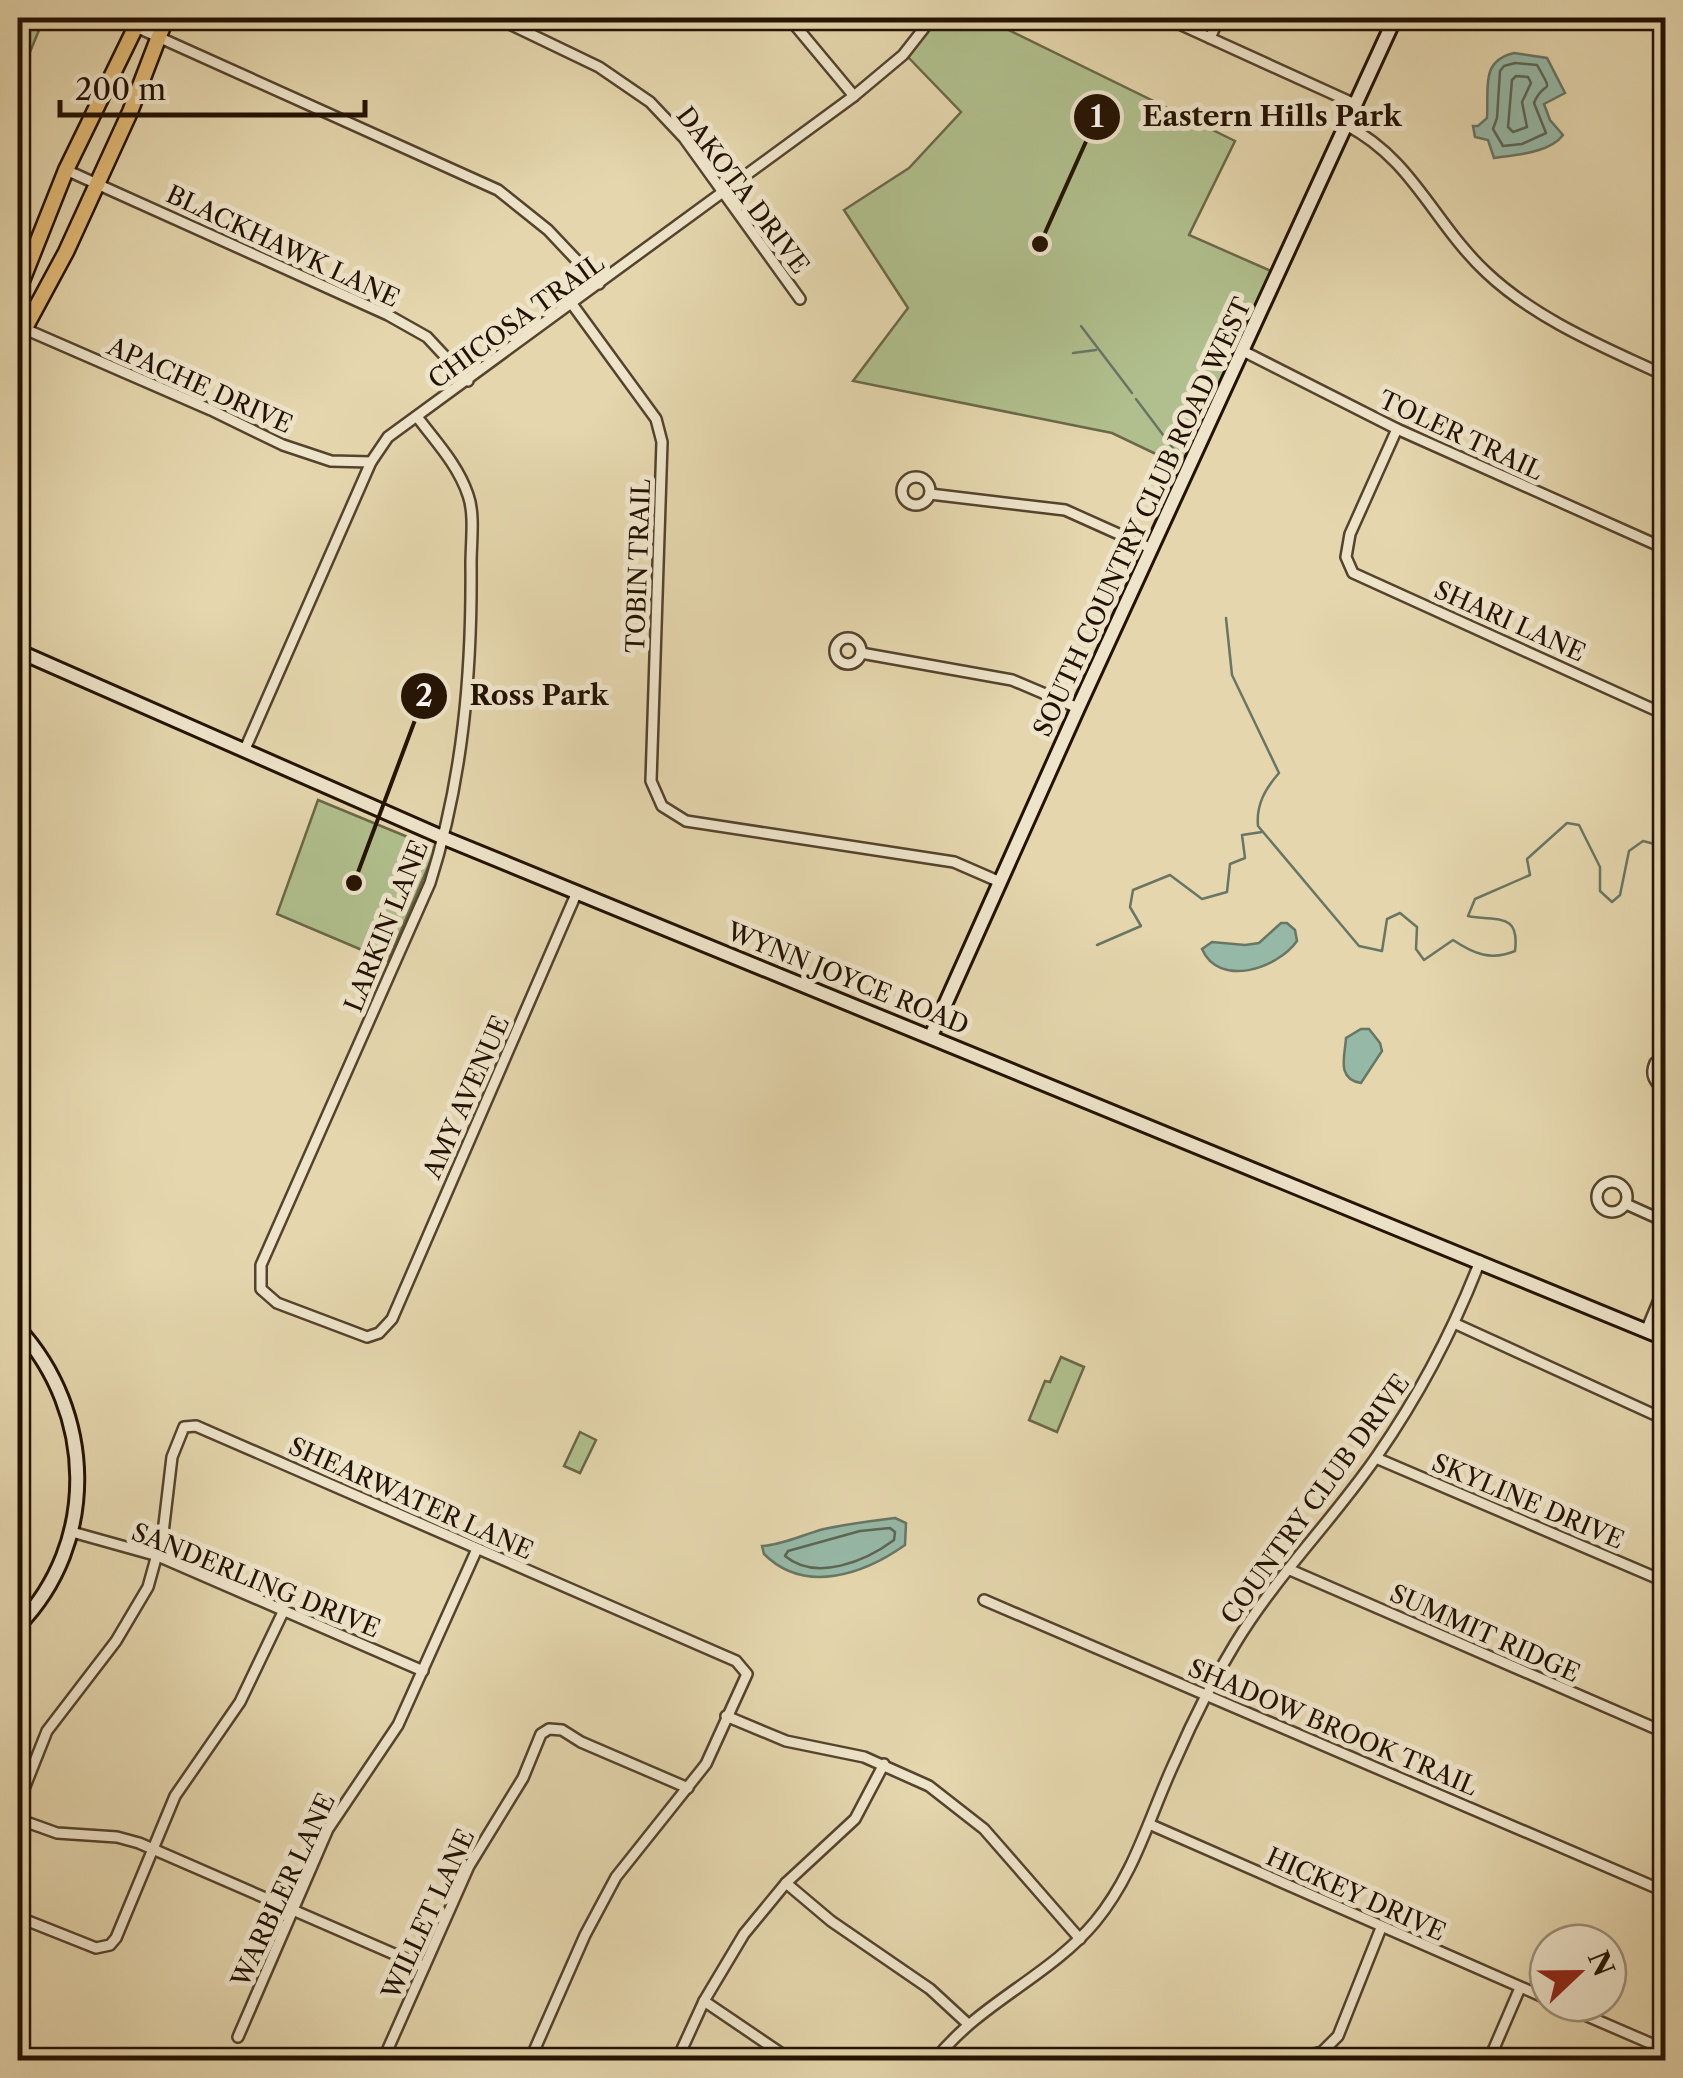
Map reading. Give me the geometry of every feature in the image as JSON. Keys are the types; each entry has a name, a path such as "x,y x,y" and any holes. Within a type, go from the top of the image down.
{"main road":[{"path":"19,332 66,252 130,112 166,18"},
{"path":"18,291 66,170 138,22"}],"street":[{"name":"DAKOTA DRIVE","path":"497,18 600,67 650,102 684,138 800,299"},
{"path":"789,18 854,96"},
{"name":"CHICOSA TRAIL","path":"245,749 370,462 388,437 854,96 903,55 932,18"},
{"path":"1166,18 1356,104"},
{"path":"1210,38 1219,18"},
{"name":"SOUTH COUNTRY CLUB ROAD WEST","path":"931,1036 1395,18"},
{"path":"138,22 156,37 498,190 548,230 599,284"},
{"path":"1346,125 1368,136 1394,157 1483,270 1509,293 1538,312 1666,376"},
{"name":"BLACKHAWK LANE","path":"66,170 388,314 427,337 468,381"},
{"name":"TOBIN TRAIL","path":"572,304 656,419 662,442 652,780 662,806 686,821 954,862 1000,882"},
{"name":"APACHE DRIVE","path":"19,332 283,445 331,461 370,462"},
{"name":"TOLER TRAIL","path":"1242,351 1397,429 1666,550"},
{"name":"LARKIN LANE","path":"392,1319 380,1333 367,1338 291,1309 277,1303 262,1289 260,1265 401,950 444,838 466,712 472,615 470,499 458,469 418,418"},
{"name":"SHARI LANE","path":"1397,429 1350,534 1346,557 1353,573 1666,715"},
{"path":"930,494 1065,510 1152,550"},
{"name":"WYNN JOYCE ROAD","path":"18,651 444,838 1666,1339"},
{"path":"861,654 1012,680 1078,708"},
{"name":"AMY AVENUE","path":"392,1319 577,892"},
{"path":"1666,1056 1656,1063 1653,1074 1657,1083 1666,1088"},
{"path":"1626,1204 1666,1222"},
{"name":"COUNTRY CLUB DRIVE","path":"935,2060 968,2024 1055,1962 1080,1939 1113,1897 1133,1862 1176,1758 1236,1642 1376,1458 1426,1381 1456,1324 1480,1262"},
{"path":"1646,1331 1666,1283"},
{"path":"1456,1324 1666,1420"},
{"path":"18,1328 54,1378 73,1430 78,1482 72,1532 48,1588 18,1626"},
{"name":"SHEARWATER LANE","path":"158,1556 172,1458 184,1427 196,1426 736,1660 747,1674 726,1716"},
{"name":"SKYLINE DRIVE","path":"1376,1458 1666,1582"},
{"name":"SANDERLING DRIVE","path":"72,1532 158,1556 423,1671"},
{"name":"WARBLER LANE","path":"238,2037 334,1819 388,1743 477,1549"},
{"path":"18,1804 47,1732 133,1616 148,1588 158,1556"},
{"name":"SUMMIT RIDGE","path":"1288,1569 1666,1733"},
{"name":"SHADOW BROOK TRAIL","path":"984,1600 1666,1892"},
{"path":"18,1917 96,1948 110,1945 182,1784 240,1702 284,1610"},
{"path":"530,2060 585,1935 616,1876 706,1764 726,1716 786,1741 884,1764 929,1786 966,1813 1080,1939"},
{"name":"WILLET LANE","path":"383,2060 469,1866 523,1778 541,1734 562,1730 688,1788"},
{"path":"677,2060 704,2001 744,1934 786,1882 848,1827 884,1764"},
{"path":"18,1819 57,1833 117,1837 152,1849 424,1967"},
{"name":"HICKEY DRIVE","path":"1148,1824 1528,1991"},
{"path":"786,1882 831,1922 930,1989 968,2024"},
{"path":"1296,2058 1322,2052 1338,2036 1381,1928"},
{"path":"1489,2060 1520,1988"},
{"path":"704,2001 791,2060"},
{"path":"1603,2023 1664,2050 1658,2060"}],"green space":[{"path":"18,18 44,18 18,81"},
{"path":"939,18 984,18 1235,141 1189,235 1271,271 1181,466 1112,433 853,381 908,308 844,210 909,168 961,112 907,56"},
{"path":"318,800 432,847 434,853 388,961 277,914"},
{"path":"1061,1357 1084,1367 1057,1432 1029,1420 1045,1381 1050,1382"},
{"path":"580,1432 596,1440 580,1473 564,1466"}],"water":[{"path":"1514,53 1547,58 1565,93 1544,104 1550,120 1563,135 1541,149 1494,158 1488,140 1475,137 1473,126 1487,118 1491,69"},
{"path":"1281,923 1295,930 1297,941 1263,966 1234,971 1221,968 1202,949 1212,942 1259,943"},
{"path":"1369,1029 1382,1051 1361,1083 1348,1077 1344,1059 1346,1038"},
{"path":"895,1518 906,1523 905,1545 871,1564 834,1576 798,1574 780,1567 764,1554 762,1546 824,1529"}],"waterway":[{"path":"1081,326 1132,393"},
{"path":"1073,353 1096,350"},
{"path":"1136,399 1176,452"},
{"path":"1226,618 1232,675 1279,773 1262,798 1258,826 1359,946 1382,951 1387,919 1400,913 1417,927 1416,949 1424,960 1453,940 1483,954 1515,951 1516,938 1510,924 1468,916 1475,899 1530,875 1527,859 1567,823 1579,825 1600,867 1600,891 1612,902 1620,895 1629,851 1643,841 1666,847"},
{"path":"1097,945 1141,926 1130,907 1133,890 1170,875 1202,899 1227,892 1230,864 1245,858 1242,835 1262,832"}],"place":[{"name":"Eastern Hills Park","path":"1040,244"},
{"name":"Ross Park","path":"354,883"}]}
